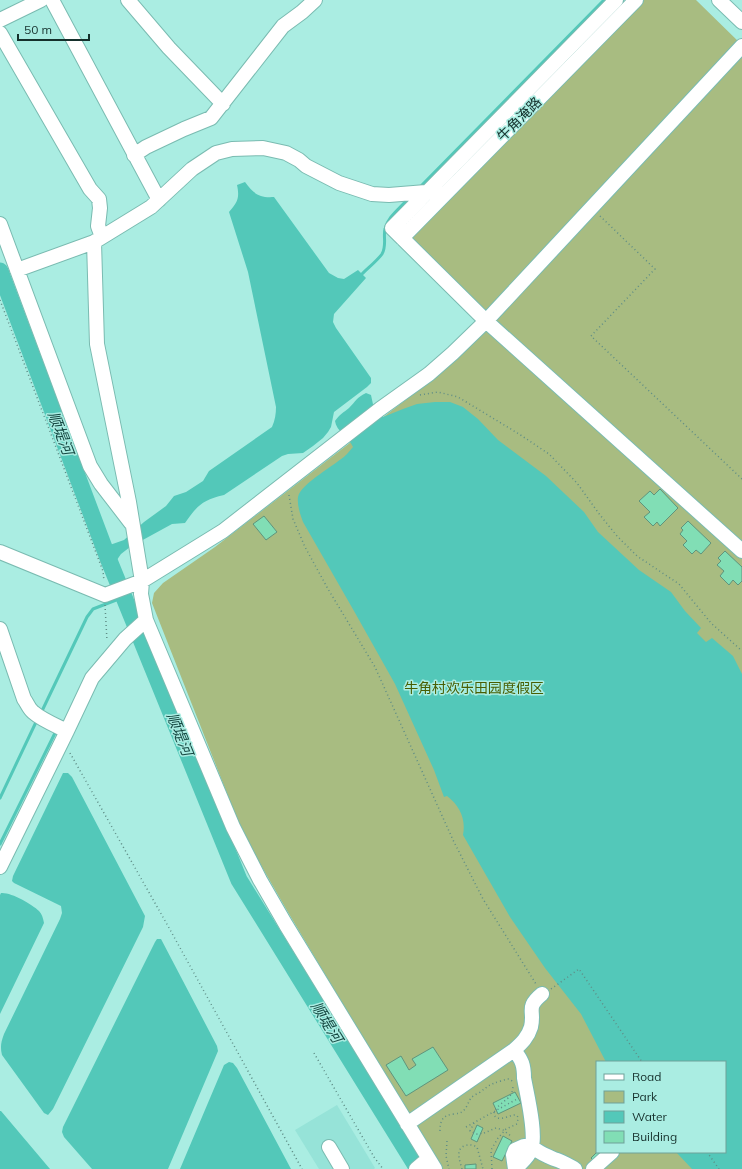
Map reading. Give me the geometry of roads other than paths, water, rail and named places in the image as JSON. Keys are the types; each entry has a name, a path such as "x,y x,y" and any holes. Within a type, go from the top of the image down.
{"street":[{"path":"0,20 41,0"},
{"path":"52,0 134,156 159,200"},
{"path":"128,0 168,48 223,104"},
{"path":"134,156 146,148 184,129 211,118 284,26 315,0"},
{"name":"牛角淹路","path":"616,0 392,228 402,238 636,0"},
{"path":"719,0 742,22"},
{"path":"0,33 90,189 99,200 97,344 133,525 138,583 146,620 233,827 260,880 286,925 396,1103 426,1165"},
{"path":"0,552 105,602 223,531 380,409 429,374 453,353 486,321 742,46"},
{"path":"17,270 98,239 151,207 192,169 216,153 232,148 263,148 286,153 299,160 306,166 339,183 372,194 389,195 426,192 445,194"},
{"path":"0,224 90,466 101,484 133,525"},
{"path":"402,238 486,321 742,552"},
{"path":"0,867 92,678 125,639 146,620"},
{"path":"0,629 24,699 30,709 65,736"},
{"path":"407,1124 514,1050 523,1042 530,1028 533,1003 548,990"},
{"path":"514,1050 523,1062 532,1133 532,1146 526,1157 515,1169"},
{"path":"532,1146 541,1154 556,1159 575,1169"},
{"path":"329,1148 342,1169"}],"water":[{"path":"245,182 251,190 257,194 264,197 274,197 329,273 338,278 344,279 358,270 366,278 334,314 333,322 371,378 371,383 334,412 331,427 328,432 313,446 303,453 282,456 224,495 210,499 201,504 185,523 172,524 130,547 121,554 112,567 104,547 124,540 144,522 166,506 174,496 186,492 203,481 209,471 272,427 276,407 248,272 229,212 237,200 237,185"},
{"path":"366,393 371,395 374,409 383,417 417,404 450,402 463,407 478,419 498,440 546,476 584,512 598,532 639,570 671,592 685,611 701,628 697,633 706,642 712,638 733,656 742,674 742,1169 692,1169 677,1153 726,1153 726,1061 605,1061 581,1014 545,968 510,917 463,835 464,824 459,809 447,796 444,797 434,770 395,684 303,522 298,497 305,486 347,454 353,447 338,428 335,421 358,398"},
{"path":"63,773 68,773 72,777 145,916 143,927 53,1109 48,1115 44,1113 2,1055 1,1047 4,1034 62,913 61,906 12,881 13,876"},
{"path":"1,893 16,896 32,905 40,912 44,923 0,1014 0,895"},
{"path":"157,939 161,939 217,1046 218,1051 168,1169 92,1169 64,1137 62,1132 63,1127"},
{"path":"229,1062 233,1063 237,1068 291,1169 180,1169 224,1065"},
{"path":"1,1111 50,1169 0,1169"}],"waterway":[{"path":"422,185 604,0"},
{"path":"362,274 382,254 386,225 406,201"},
{"name":"顺堤河","path":"0,271 108,558 239,880 418,1169"},
{"path":"41,713 87,617 93,609 124,597"},
{"path":"0,798 37,720"},
{"path":"0,844 55,733"}],"park label":[{"name":"牛角村欢乐田园度假区","path":"474,688"}]}
